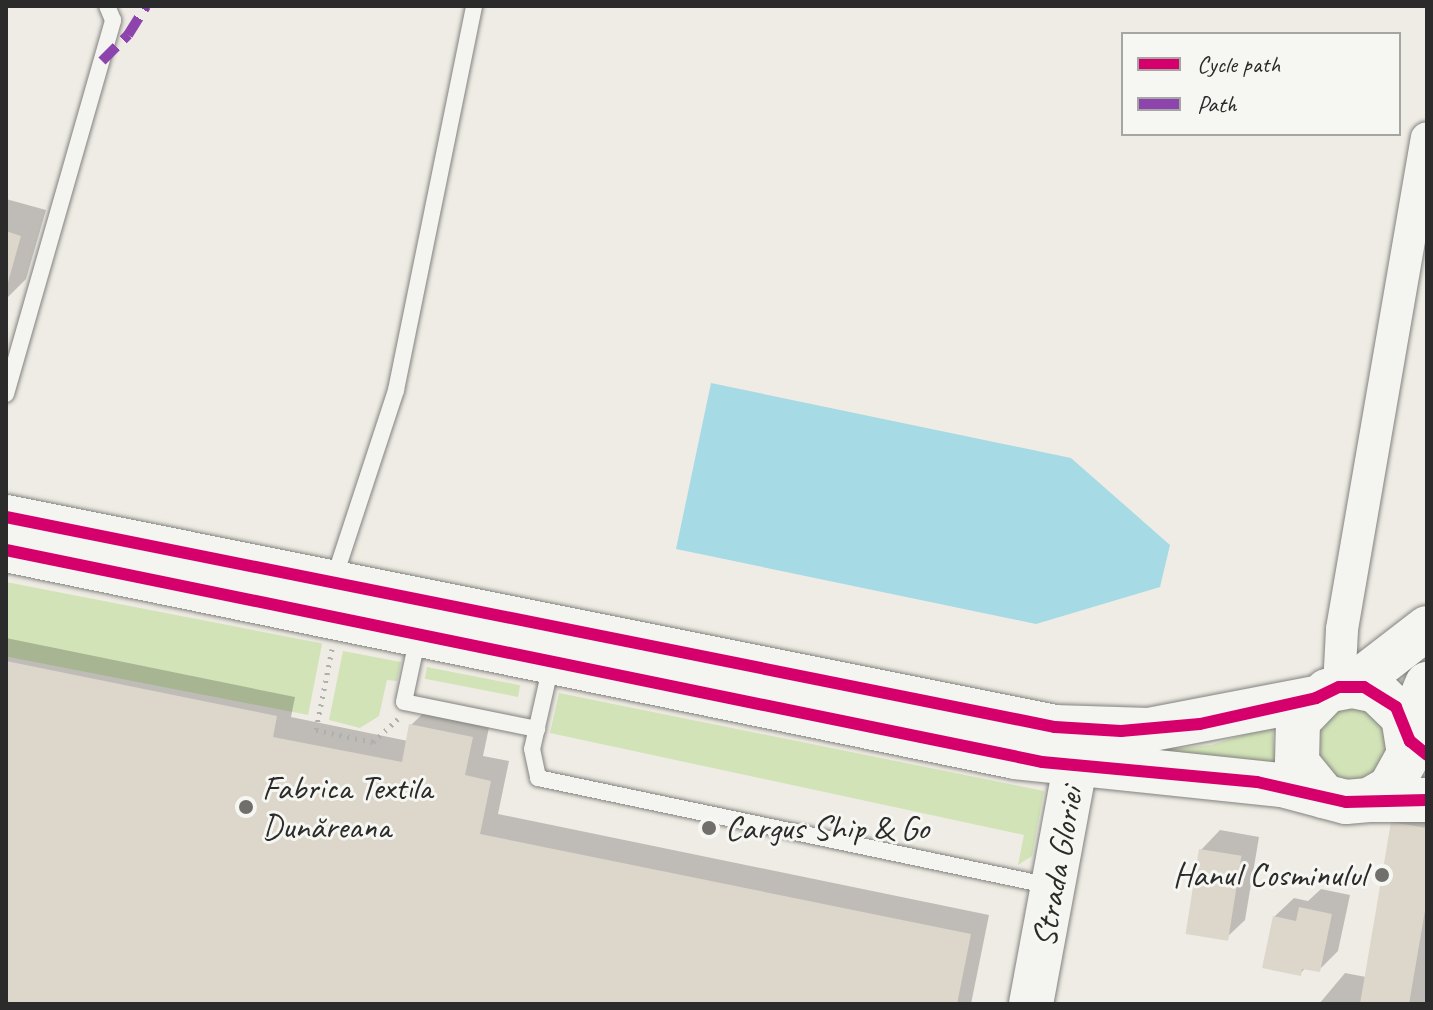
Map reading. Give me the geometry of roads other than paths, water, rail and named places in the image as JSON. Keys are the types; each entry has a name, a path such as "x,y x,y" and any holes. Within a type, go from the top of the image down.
{"main road":[{"path":"6,517 1007,720 1079,748 1200,724 1336,690 1387,698 1415,742"},
{"path":"6,550 552,660 1079,748 1346,802 1427,800"},
{"path":"1324,796 1303,776 1294,749 1298,721 1336,690 1427,628"},
{"path":"1369,800 1399,778 1415,742 1427,684"},
{"name":"Strada Gloriei","path":"1031,1004 1079,748"}],"street":[{"path":"1336,690 1342,629 1427,138"}],"lane":[{"path":"6,394 113,20 107,6"},
{"path":"333,583 396,390 474,6"},
{"path":"419,633 404,702 537,729"},
{"path":"552,660 532,765 538,778 1054,887"}],"water":[{"path":"711,383 1071,458 1170,545 1160,587 1036,624 676,549"}],"place":[{"name":"Fabrica Textila Dunăreana","path":"246,807"},
{"name":"Cargus Ship & Go","path":"709,828"},
{"name":"Hanul Cosminulul","path":"1382,875"}]}
